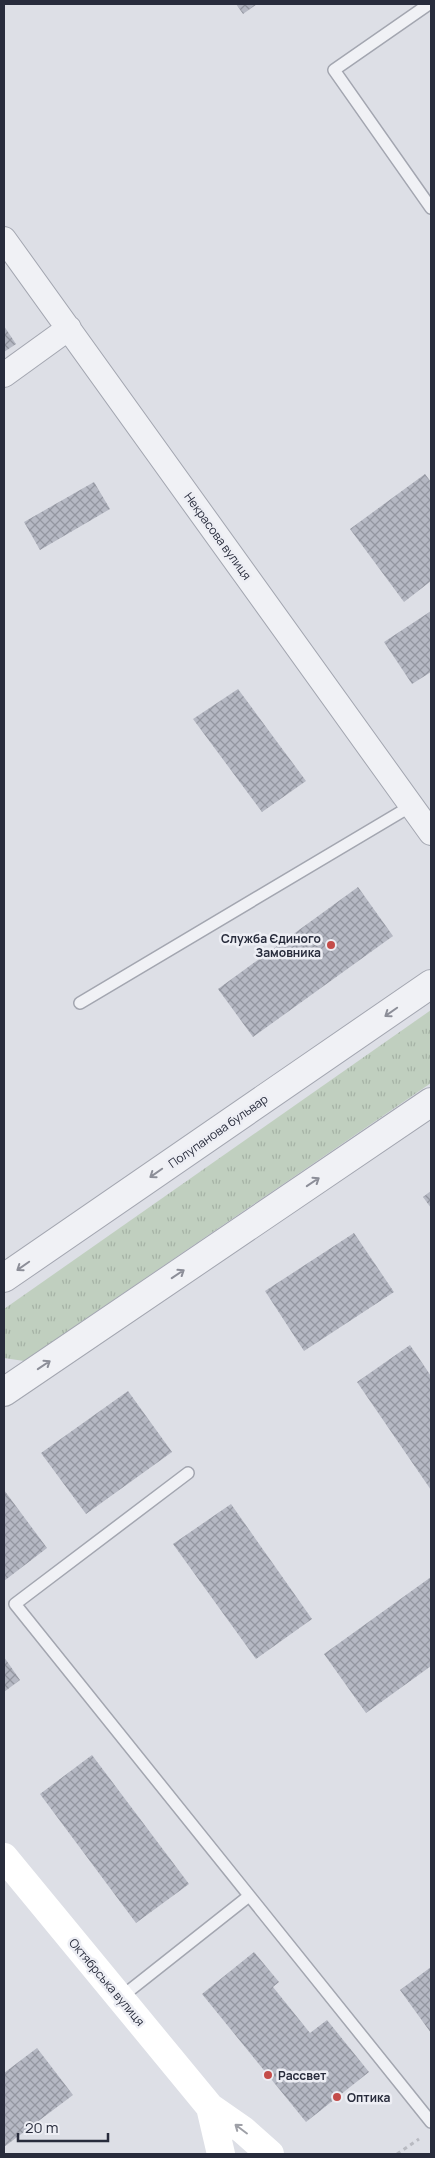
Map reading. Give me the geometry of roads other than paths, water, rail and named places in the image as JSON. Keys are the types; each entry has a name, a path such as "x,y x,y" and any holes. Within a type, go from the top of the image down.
{"main road":[{"name":"Октябрська вулиця","path":"4,1857 210,2107 243,2130 270,2154"},
{"name":"Октябрська вулиця","path":"210,2107 220,2154"}],"street":[{"name":"Некрасова вулиця","path":"4,239 431,833"},
{"path":"4,375 69,328"},
{"name":"Полупанова бульвар","path":"4,1278 431,984"},
{"path":"4,1392 431,1102"}],"lane":[{"path":"429,4 334,70 431,208"},
{"path":"80,1003 411,806"},
{"path":"188,1473 15,1604 431,2122"},
{"path":"120,1998 249,1896"}],"place":[{"name":"Служба Єдиного Замовника","path":"331,945"},
{"name":"Рассвет","path":"268,2075"},
{"name":"Оптика","path":"337,2097"}]}
